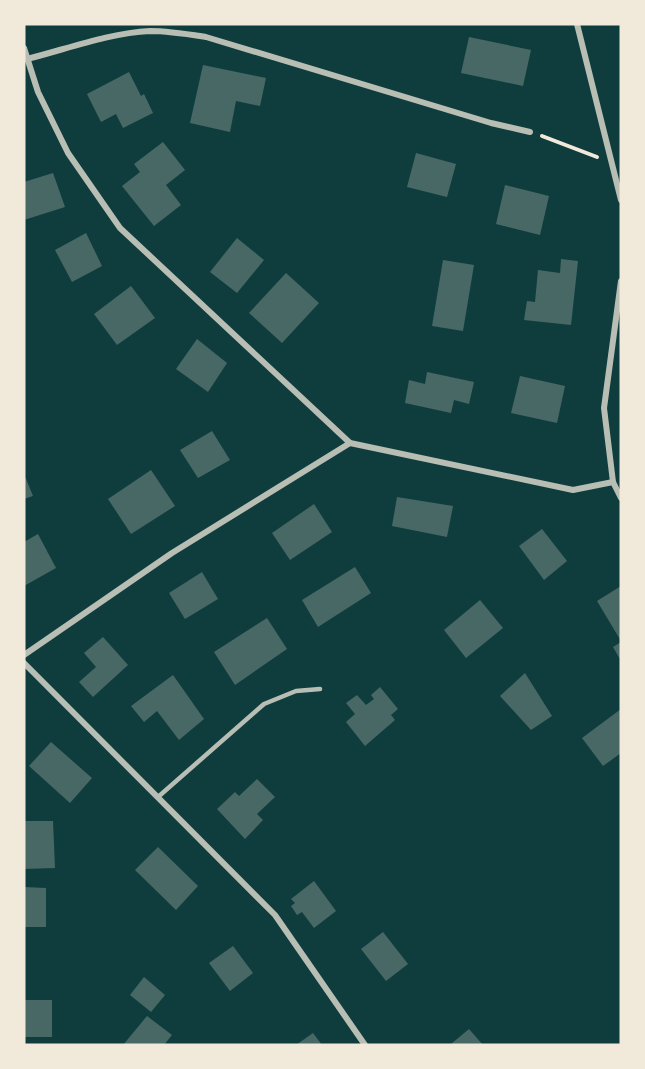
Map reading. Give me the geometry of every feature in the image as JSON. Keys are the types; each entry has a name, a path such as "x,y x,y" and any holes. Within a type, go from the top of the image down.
{"street":[{"path":"577,24 621,200"},
{"path":"27,59 118,36 149,32 176,32 206,37 491,123 530,132"},
{"path":"24,48 38,92 68,153 120,228 350,443 573,490 613,482"},
{"path":"621,281 604,408 613,482 621,498"},
{"path":"24,655 172,553 350,443"},
{"path":"24,663 275,915 365,1045"}],"lane":[{"path":"158,797 264,704 296,691 320,689"}],"path":[{"path":"530,132 612,163"}],"building":[{"path":"469,37 531,50 523,86 461,73"},
{"path":"203,65 266,78 260,106 236,101 230,132 190,123"},
{"path":"129,72 141,96 144,94 153,113 123,128 116,114 101,122 87,94"},
{"path":"163,142 185,170 166,185 181,205 154,226 122,186 140,172 134,164"},
{"path":"416,153 456,164 447,197 407,187"},
{"path":"53,173 65,207 24,220 24,182"},
{"path":"505,185 549,196 540,235 496,224"},
{"path":"86,233 102,266 72,282 55,250"},
{"path":"237,238 264,260 237,293 210,272"},
{"path":"561,259 578,261 571,325 524,320 527,301 535,302 538,270 560,273"},
{"path":"443,260 474,265 463,331 432,326"},
{"path":"286,273 319,303 282,343 249,313"},
{"path":"131,286 155,318 117,345 94,314"},
{"path":"197,339 227,363 208,392 176,369"},
{"path":"427,372 474,382 469,404 454,400 451,413 405,403 409,380 425,384"},
{"path":"520,376 565,386 557,423 511,413"},
{"path":"212,431 230,460 198,478 180,450"},
{"path":"151,470 175,506 131,534 108,499"},
{"path":"24,474 33,496 24,499"},
{"path":"397,497 453,506 447,537 392,526"},
{"path":"314,504 332,532 290,560 272,533"},
{"path":"542,529 567,561 544,580 519,546"},
{"path":"38,534 56,568 24,586 24,542"},
{"path":"355,567 371,593 318,627 302,600"},
{"path":"202,572 218,599 185,619 169,593"},
{"path":"621,586 621,641 597,601"},
{"path":"480,600 503,628 466,658 444,630"},
{"path":"267,618 287,649 235,685 214,652"},
{"path":"103,637 128,665 93,697 79,682 96,667 84,653"},
{"path":"621,642 621,661 613,647"},
{"path":"525,673 552,716 531,730 500,696"},
{"path":"173,675 204,719 179,740 157,711 144,722 131,706"},
{"path":"380,687 398,709 391,715 395,720 365,746 346,722 355,714 346,703 357,695 366,705 374,699 371,695"},
{"path":"621,709 621,753 603,766 582,738"},
{"path":"51,742 92,778 70,803 29,766"},
{"path":"257,779 275,797 257,814 263,820 245,839 217,809 235,792 239,796"},
{"path":"24,821 53,821 55,868 24,869"},
{"path":"158,847 198,886 176,910 135,870"},
{"path":"314,881 336,911 314,928 302,912 297,915 291,906 295,903 291,899"},
{"path":"24,887 46,888 46,927 24,927"},
{"path":"383,932 408,964 386,981 361,949"},
{"path":"233,946 253,973 230,991 209,963"},
{"path":"144,977 165,995 151,1012 130,995"},
{"path":"24,1000 52,1000 52,1037 24,1037"},
{"path":"147,1016 172,1035 164,1045 123,1045"},
{"path":"469,1029 483,1045 451,1044"},
{"path":"313,1033 322,1045 296,1045"}]}
